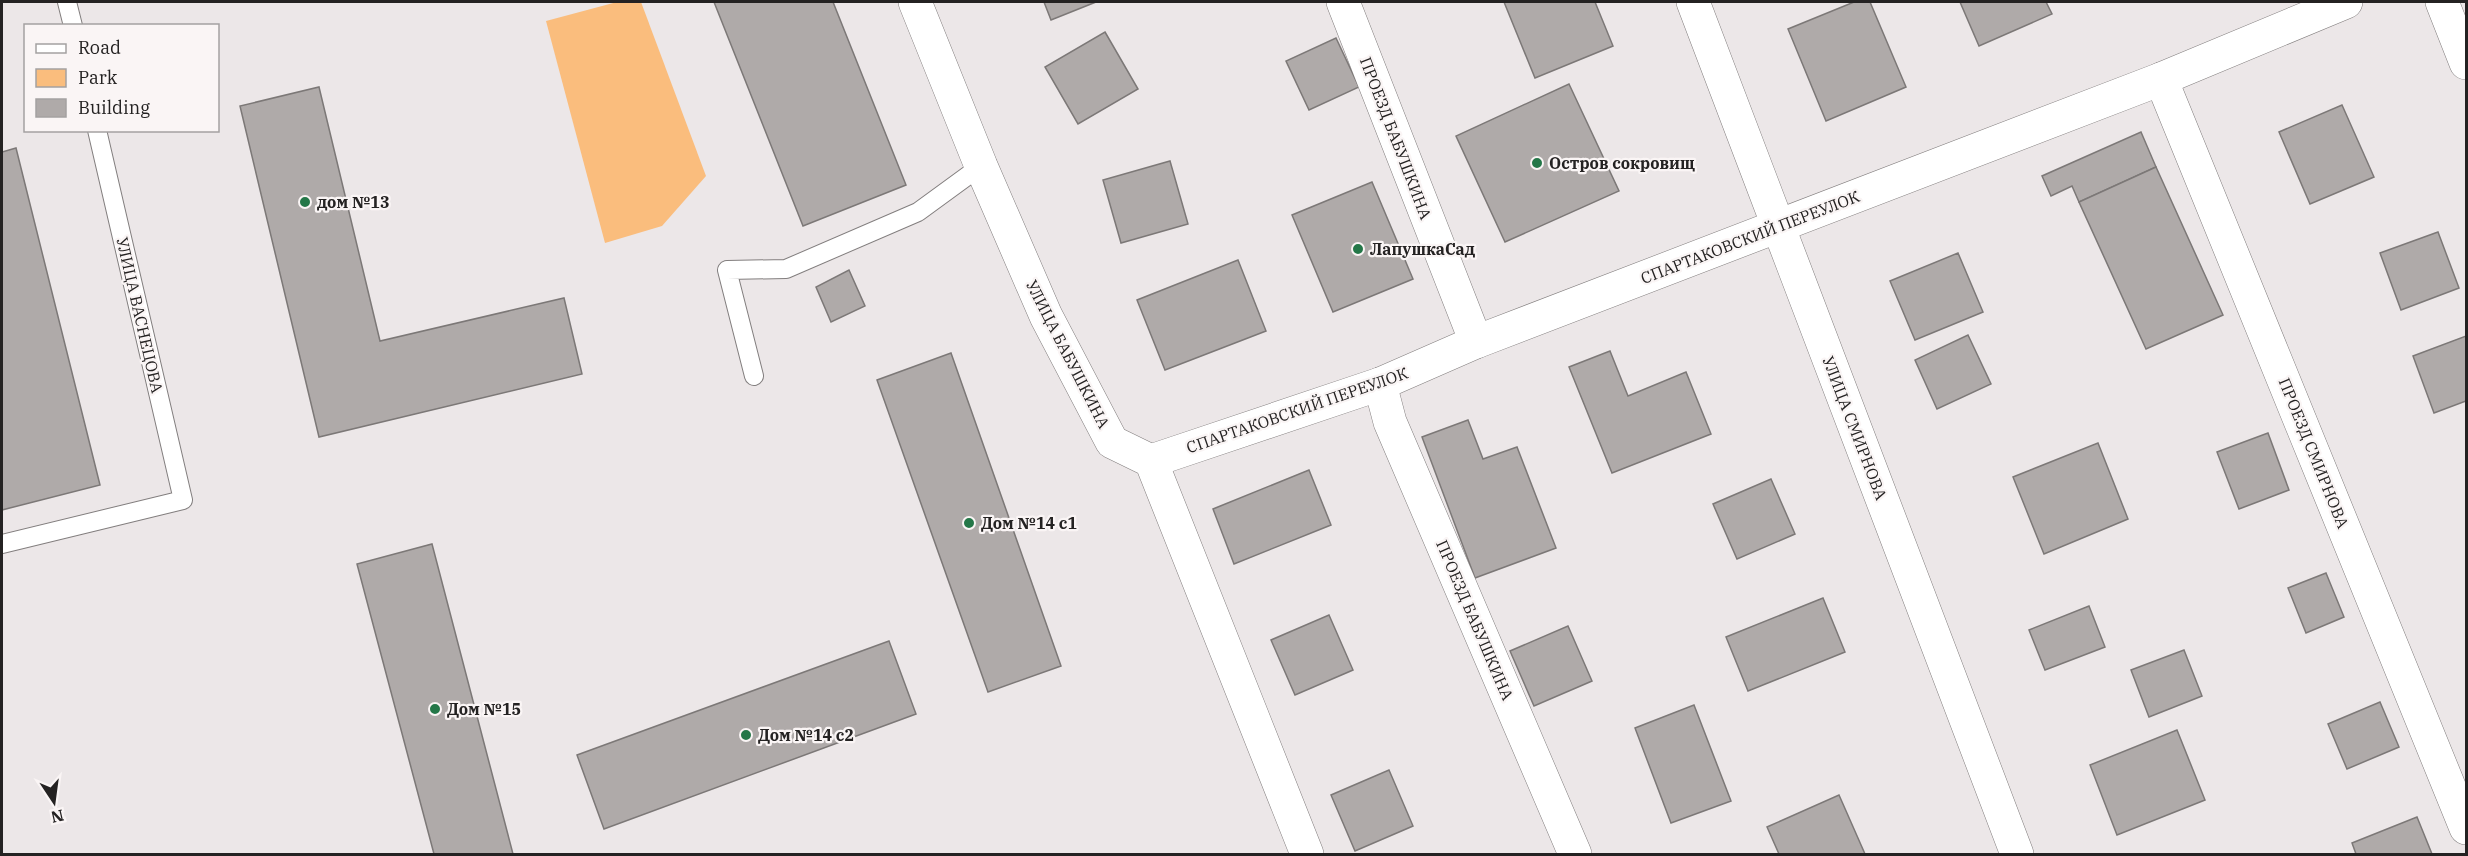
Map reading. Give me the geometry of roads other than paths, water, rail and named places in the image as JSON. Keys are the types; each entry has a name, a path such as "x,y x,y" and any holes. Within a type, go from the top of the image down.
{"street":[{"name":"УЛИЦА БАБУШКИНА","path":"915,2 981,166 1046,316 1112,442 1151,461"},
{"name":"ПРОЕЗД БАБУШКИНА","path":"1342,2 1476,342"},
{"name":"УЛИЦА СМИРНОВА","path":"1693,2 2017,855"},
{"name":"СПАРТАКОВСКИЙ ПЕРЕУЛОК","path":"1151,461 1380,384 1476,342 2161,79 2346,2"},
{"path":"2442,2 2466,63"},
{"name":"ПРОЕЗД СМИРНОВА","path":"2161,79 2466,828"},
{"name":"ПРОЕЗД БАБУШКИНА","path":"1380,384 1390,422 1575,855"},
{"path":"1151,461 1307,855"}],"lane":[{"path":"67,2 72,24"},
{"name":"УЛИЦА ВАСНЕЦОВА","path":"2,544 183,500 97,132"},
{"path":"754,376 727,270 786,269 918,212 981,166"}],"place":[{"name":"Остров сокровищ","path":"1537,163"},
{"name":"дом №13","path":"305,202"},
{"name":"ЛапушкаСад","path":"1358,249"},
{"name":"Дом №14 с1","path":"969,523"},
{"name":"Дом №15","path":"435,709"},
{"name":"Дом №14 с2","path":"746,735"}]}
